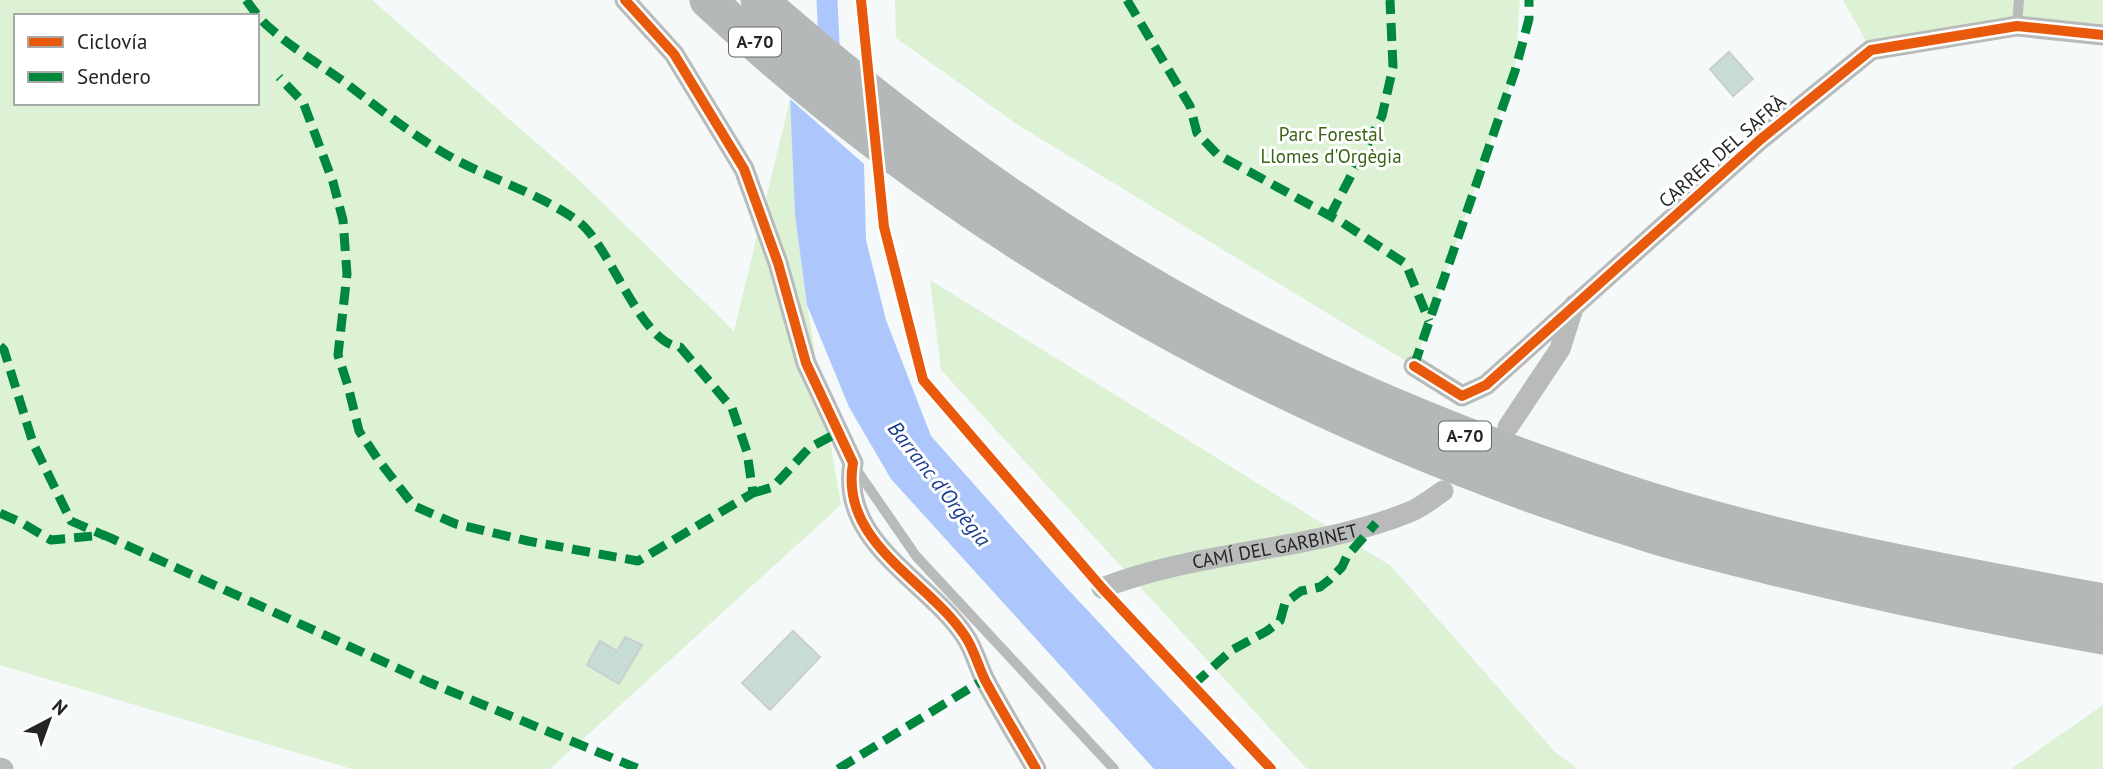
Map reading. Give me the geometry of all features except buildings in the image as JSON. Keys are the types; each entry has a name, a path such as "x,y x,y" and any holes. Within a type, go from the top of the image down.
{"highway":[{"name":"A-70","path":"708,0 882,148 1028,248 1133,312 1359,426 1555,503 1656,536 1859,588 2103,636"},
{"name":"A-70","path":"758,0 815,50 976,174 1143,280 1211,319 1413,415 1543,465 1692,513 1775,535 1947,573 2103,602"}],"street":[{"path":"625,0 674,54 744,169 778,263 806,363 853,463 850,478 863,524 881,551 947,612 967,637 985,679 1036,769"},
{"name":"CARRER DEL SAFRÀ","path":"1414,366 1462,396 1486,385 1761,139 1871,50 2017,26 2103,35"},
{"path":"1508,427 1560,349 1575,303"},
{"name":"CAMÍ DEL GARBINET","path":"1102,588 1139,573 1342,533 1414,510 1443,491"}],"lane":[{"path":"2017,26 2019,0"},
{"path":"853,463 916,556 1114,769"}],"green space":[{"path":"0,0 372,0 577,178 734,331 790,99 795,215 807,305 841,505 550,769 352,769 0,665"},
{"name":"Parc Forestal Llomes d'Orgègia","path":"895,0 1520,0 1515,71 1414,366 1018,125 896,38"},
{"path":"1843,0 2103,0 2103,35 2017,26 1871,50"},
{"path":"930,280 1391,566 1555,752 1578,769 1307,769 941,370"},
{"path":"2103,705 2103,769 2011,769"}],"water":[{"path":"790,99 864,164 866,240 886,320 931,436 1062,583 1236,769 1154,769 891,479 849,407 807,305 795,215"}],"waterway":[{"name":"Barranc d'Orgègia","path":"827,0 830,64"}],"marked path":[{"path":"246,0 257,14"},
{"path":"1127,0 1190,106 1197,133 1217,154 1343,223 1406,264 1429,321"},
{"path":"1330,216 1382,116 1393,67 1390,0"},
{"path":"1414,366 1515,71 1529,19 1529,0"},
{"path":"259,17 296,49 444,153 536,197 579,222 591,234 652,329 665,342 680,347 732,408 747,452 753,493 638,561 528,541 456,524 414,506 359,431 338,355 347,274 343,220 333,182 303,102 279,77"},
{"path":"0,346 4,350 33,443 71,521 103,535"},
{"path":"753,493 773,487 809,448 839,432"},
{"path":"0,513 51,540 104,535 428,682 639,769"},
{"path":"1193,685 1232,650 1280,621 1285,603 1301,591 1320,587 1329,580 1376,523"},
{"path":"838,769 985,679"}],"cycle path":[{"path":"625,0 674,54 744,169 778,263 806,363 853,463 852,491 859,516 890,558 949,616 965,636 985,680 1036,769"},
{"path":"861,0 884,227 923,380 1102,588 1271,769"},
{"path":"1414,366 1462,396 1486,385 1761,139 1871,50 2017,26 2103,35"}]}
